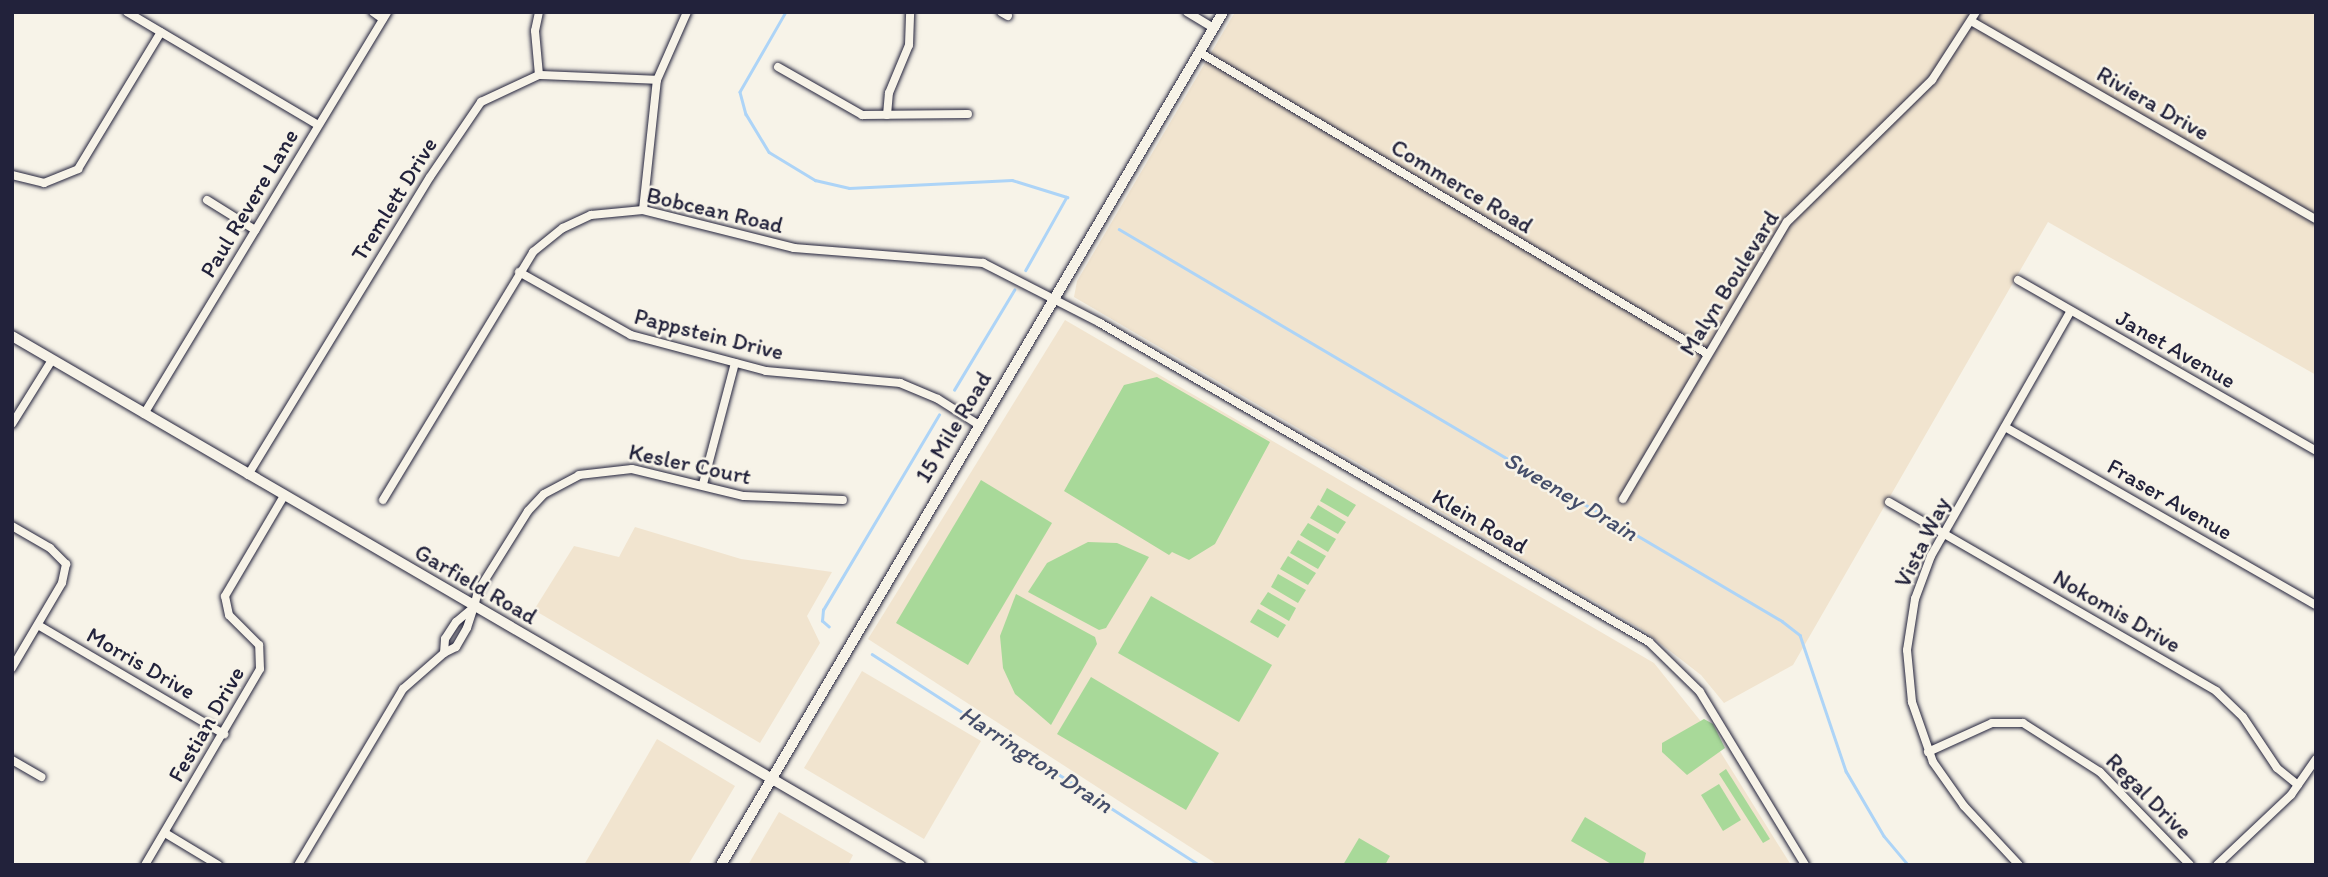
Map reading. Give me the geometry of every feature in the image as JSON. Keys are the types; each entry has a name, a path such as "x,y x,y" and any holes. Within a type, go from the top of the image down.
{"main road":[{"name":"15 Mile Road","path":"721,865 1222,13"},
{"name":"Garfield Road","path":"12,336 920,865"}],"street":[{"path":"127,12 318,125"},
{"path":"373,12 385,15"},
{"path":"539,12 535,31 539,75"},
{"path":"643,210 657,80 687,12"},
{"path":"887,116 889,93 909,45 910,12"},
{"path":"1187,12 1214,28"},
{"name":"Malyn Boulevard","path":"1623,499 1706,353 1787,222 1917,97 1976,12"},
{"name":"Paul Revere Lane","path":"144,414 385,15"},
{"name":"Riviera Drive","path":"1971,21 2316,219"},
{"path":"12,175 44,183 78,169 161,32"},
{"name":"Commerce Road","path":"1199,52 1706,353"},
{"path":"778,67 848,110 887,116 968,114"},
{"name":"Tremlett Drive","path":"248,475 470,115 493,93 539,75 657,80"},
{"path":"207,200 255,230"},
{"name":"Bobcean Road","path":"383,500 519,272 542,243 563,228 605,211 643,210 794,248 974,261 1009,272 1054,298"},
{"name":"Pappstein Drive","path":"519,272 614,329 736,363 788,374 900,383 979,425"},
{"name":"Janet Avenue","path":"2018,281 2316,452"},
{"name":"Klein Road","path":"1054,298 1649,642 1700,692 1805,865"},
{"name":"Vista Way","path":"2019,865 1949,788 1928,752 1912,702 1908,650 1915,599 1944,534 2071,311"},
{"path":"12,424 52,360"},
{"path":"703,484 736,363"},
{"name":"Fraser Avenue","path":"2005,426 2316,605"},
{"name":"Kesler Court","path":"298,865 403,689 444,653 446,639 456,622 474,607 510,535 544,494 562,481 615,468 703,484 763,499 843,500"},
{"name":"Festian Drive","path":"145,865 224,734 262,661 254,636 225,608 225,596 284,496"},
{"name":"Nokomis Drive","path":"1889,502 2216,691 2243,717 2277,768 2298,785"},
{"path":"12,526 50,548 66,564 62,583 12,668"},
{"name":"Morris Drive","path":"38,625 224,734"},
{"name":"Regal Drive","path":"1928,752 1992,723 2023,723 2101,772 2190,865"},
{"path":"2217,865 2298,785 2316,759"},
{"path":"12,760 41,776"},
{"path":"165,833 218,865"}],"shaded area":[{"path":"1235,12 2316,12 2316,375 2048,222 1793,665 1724,703 1701,675 1643,630 1074,297 1077,281"},
{"path":"1065,320 1654,663 1703,724 1791,865 1218,865 868,639"},
{"path":"635,527 741,559 832,572 807,616 820,643 760,743 534,610 574,546 619,557"},
{"path":"862,671 981,741 924,839 804,768"},
{"path":"657,739 735,786 688,865 584,865"},
{"path":"779,812 853,855 848,865 748,865"}],"green space":[{"path":"1157,377 1270,442 1215,544 1189,560 1172,552 1169,555 1064,491 1124,385"},
{"path":"981,480 1052,523 968,665 896,623"},
{"path":"1327,488 1356,505 1348,517 1320,501"},
{"path":"1318,505 1346,522 1338,534 1310,518"},
{"path":"1308,523 1336,539 1328,552 1300,535"},
{"path":"1298,540 1326,556 1318,569 1290,553"},
{"path":"1088,542 1117,543 1149,557 1106,628 1099,630 1028,592 1047,563"},
{"path":"1288,556 1316,573 1308,585 1280,569"},
{"path":"1278,574 1306,590 1298,603 1271,587"},
{"path":"1268,592 1296,608 1289,621 1260,604"},
{"path":"1016,594 1095,637 1097,644 1051,725 1015,694 1003,668 1000,636"},
{"path":"1151,596 1272,665 1239,722 1118,653"},
{"path":"1258,609 1286,625 1278,638 1250,622"},
{"path":"1091,677 1219,753 1186,810 1057,734"},
{"path":"1704,719 1713,724 1725,748 1687,775 1662,752 1662,743"},
{"path":"1726,769 1770,839 1763,843 1719,774"},
{"path":"1719,784 1741,820 1723,831 1701,795"},
{"path":"1585,817 1646,853 1643,865 1613,865 1571,841"},
{"path":"1359,838 1390,856 1385,865 1343,865"}],"waterway":[{"name":"Harrington Drain","path":"786,12 740,92 746,114 769,152 815,180 849,188 1012,180 1067,197 1026,270"},
{"name":"Sweeney Drain","path":"1119,229 1782,621 1800,635 1846,771 1884,836 1908,865"},
{"name":"Harrington Drain","path":"954,390 1014,290"},
{"name":"Harrington Drain","path":"829,627 822,621 823,610 939,415"},
{"name":"Harrington Drain","path":"872,654 1200,865"}]}
